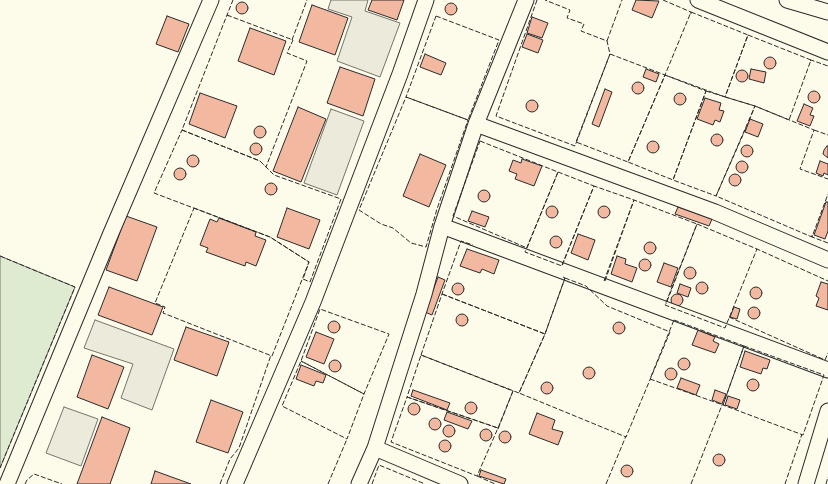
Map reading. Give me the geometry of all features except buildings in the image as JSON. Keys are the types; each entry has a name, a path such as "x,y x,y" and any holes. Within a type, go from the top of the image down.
{"street":[{"path":"7,484 111,233 211,0"},
{"path":"235,484 313,302 400,74 426,0"},
{"path":"359,484 375,448 424,294 442,226 476,124 526,0"},
{"path":"698,0 828,52"},
{"path":"787,0 827,7"},
{"path":"476,124 715,212 828,260"},
{"path":"442,226 828,370"},
{"path":"806,484 825,429 828,411"},
{"path":"375,448 460,484"}],"green space":[{"path":"0,256 75,287 0,468"}],"shaded area":[{"path":"331,0 368,0 365,11 400,23 380,77 337,61 352,17 328,9"},
{"path":"331,109 364,121 337,195 304,183"},
{"path":"95,320 174,349 152,410 121,398 133,364 84,348"},
{"path":"64,407 98,419 81,466 46,453"}],"fence":[{"path":"229,16 227,15 233,0"},
{"path":"292,40 307,0"},
{"path":"537,0 496,116 575,146 610,54 607,41 581,31 584,24 567,18 570,10 545,0"},
{"path":"607,41 622,0"},
{"path":"663,0 691,12 691,14"},
{"path":"691,12 748,35 725,97 665,75 691,12"},
{"path":"227,15 293,40 287,53 307,61 266,167 260,161 182,130 227,15"},
{"path":"436,16 499,40 468,120 406,97 436,16"},
{"path":"748,35 811,60 789,120 755,106 725,97 748,35"},
{"path":"610,54 665,75 628,162 576,142 610,54"},
{"path":"810,61 811,60 828,66"},
{"path":"665,75 706,91 673,180 628,162 665,75"},
{"path":"706,91 755,106 716,196 673,180 706,91"},
{"path":"406,97 468,120 437,209 426,247 411,243 393,228 381,224 359,210 406,97"},
{"path":"749,121 755,106 814,130 800,169 828,179"},
{"path":"746,128 716,196 812,237 828,194"},
{"path":"182,130 260,161 274,175 341,199 310,282 303,279 309,262 270,237 154,193 182,130"},
{"path":"814,130 828,135"},
{"path":"480,141 558,172 527,248 453,216 480,141"},
{"path":"558,172 594,186 562,266 525,252 558,172"},
{"path":"562,265 594,186 634,200 697,224 666,304"},
{"path":"604,281 634,200"},
{"path":"605,281 634,200"},
{"path":"194,208 270,237 309,262 272,356 163,313 165,307 155,303 194,208"},
{"path":"697,224 757,249 725,328 665,305 697,224"},
{"path":"812,235 812,237 828,243"},
{"path":"442,294 545,334 519,393 421,355 442,294 461,241 473,245"},
{"path":"756,250 757,249 828,281"},
{"path":"0,256 75,287 0,468"},
{"path":"442,294 545,334 565,278 563,277"},
{"path":"565,278 586,286 607,306 670,332 626,437 519,393 545,334 565,278"},
{"path":"301,361 364,394 347,439 282,406 301,361 320,309 389,334 364,394 301,361"},
{"path":"729,317 825,360 828,353"},
{"path":"674,320 744,346 723,405 650,379 674,320"},
{"path":"744,346 824,375 803,435 723,405 744,346"},
{"path":"220,484 230,459 239,448 271,355"},
{"path":"421,355 513,391 498,428 407,397 421,355"},
{"path":"498,429 513,391 514,392"},
{"path":"407,397 498,428 477,476 391,442 407,397"},
{"path":"691,484 722,405"},
{"path":"785,484 802,434"},
{"path":"606,484 626,436"},
{"path":"328,484 347,439"},
{"path":"372,484 379,465 425,484"},
{"path":"25,484 34,474 62,484"},
{"path":"477,476 495,484"},
{"path":"826,484 828,477"}]}
